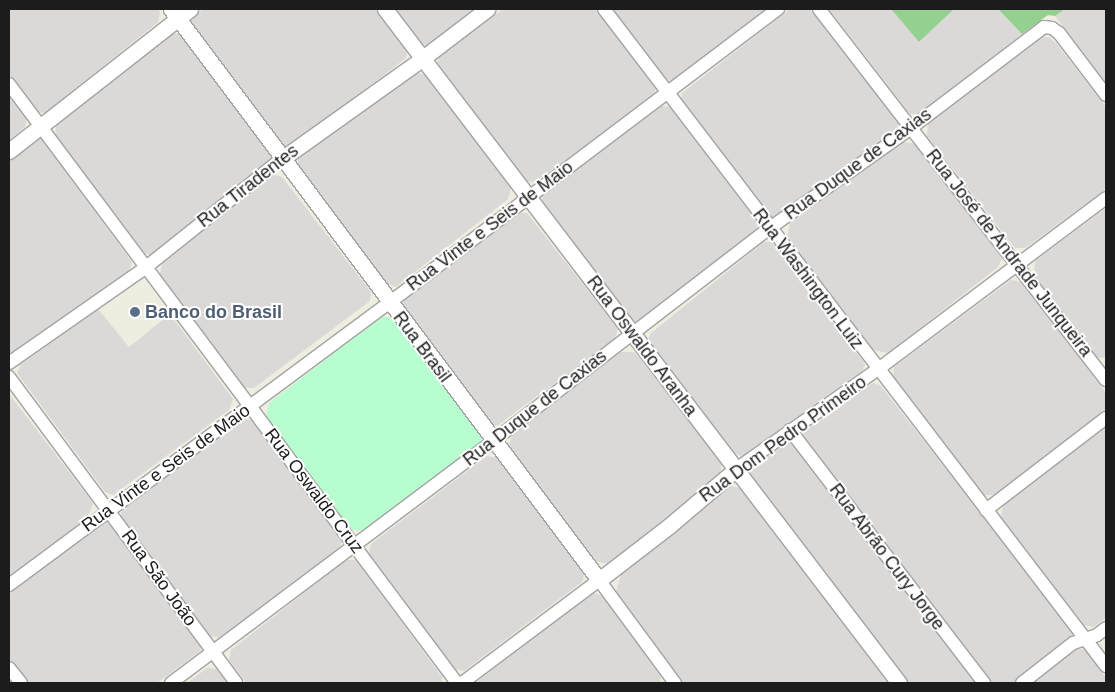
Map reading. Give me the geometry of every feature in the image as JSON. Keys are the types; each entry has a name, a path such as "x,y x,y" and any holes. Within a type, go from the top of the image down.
{"street":[{"name":"Rua Oswaldo Aranha","path":"385,9 899,683"},
{"name":"Rua Tiradentes","path":"9,363 145,268 283,158 423,58 487,9"},
{"name":"Rua Washington Luiz","path":"604,9 1106,666"},
{"name":"Rua Vinte e Seis de Maio","path":"9,585 389,303 528,196 778,9"},
{"name":"Rua José de Andrade Junqueira","path":"819,9 1104,373"},
{"path":"9,151 180,12"},
{"name":"Rua Brasil","path":"180,12 283,158 389,303 599,580 671,682"},
{"name":"Rua Duque de Caxias","path":"171,683 493,441 770,228 912,128 1044,28 1052,28 1059,32 1106,95"},
{"name":"Rua Oswaldo Cruz","path":"9,84 457,683"},
{"name":"Rua Dom Pedro Primeiro","path":"462,683 669,526 735,470 878,370 1106,198"},
{"name":"Rua São João","path":"9,377 236,683"},
{"path":"986,510 1106,418"},
{"name":"Rua Abrão Cury Jorge","path":"790,430 984,683"},
{"path":"1022,683 1073,642 1086,639 1106,628"},
{"path":"9,668 20,683"}],"shaded area":[{"path":"9,9 158,9 160,12 158,22 45,113 37,112 9,75"},
{"path":"204,9 376,9 408,49 406,58 291,147 282,147 191,25 194,15"},
{"path":"394,9 476,9 428,46 420,43"},
{"path":"503,9 595,9 656,88 653,97 535,182 525,181 437,63 439,57"},
{"path":"612,9 769,9 674,82 667,80"},
{"path":"790,9 810,9 899,123 896,131 777,218 768,217 681,103 682,93"},
{"path":"829,9 891,9 919,42 954,9 998,9 1022,34 920,114 910,114"},
{"path":"1065,9 1106,9 1106,83 1055,16"},
{"path":"169,33 179,34 273,154 269,164 151,255 143,253 55,137 56,126"},
{"path":"1043,37 1049,37 1056,43 1106,107 1106,189 1025,248 1015,248 927,136 928,123"},
{"path":"417,72 425,75 511,188 508,199 396,287 385,283 297,169 298,157"},
{"path":"9,92 28,115 25,127 9,140"},
{"path":"662,106 670,107 758,223 756,230 638,322 629,319 543,202 542,193"},
{"path":"33,137 40,137 132,262 129,271 9,355 9,157"},
{"path":"903,142 918,144 1003,257 998,267 888,353 873,350 787,237 790,224"},
{"path":"272,174 282,177 371,292 370,301 254,388 245,388 160,274 162,264"},
{"path":"1106,208 1106,357 1097,358 1034,276 1035,261"},
{"path":"516,213 527,213 618,329 615,338 497,426 486,422 402,308 404,300"},
{"path":"764,242 772,242 865,364 863,370 742,456 730,452 648,342 650,334"},
{"path":"1011,280 1022,282 1106,393 1106,410 995,495 983,495 893,378 894,367"},
{"path":"98,309 129,347 170,314 233,399 229,410 113,495 105,492 17,373 21,364"},
{"path":"621,352 635,352 722,464 719,477 611,564 597,562 508,450 512,435"},
{"path":"873,383 880,385 1073,631 1071,639 1015,683 988,683 802,439 804,432"},
{"path":"9,394 93,503 88,517 9,578"},
{"path":"245,419 255,421 344,538 339,548 222,638 210,636 121,517 122,508"},
{"path":"1106,426 1106,618 1093,627 1084,625 1001,518 1003,503"},
{"path":"788,442 793,444 979,683 906,683 749,478 751,469"},
{"path":"487,456 498,458 585,572 582,582 464,671 452,668 369,555 371,544"},
{"path":"729,486 740,488 888,683 683,683 616,591 621,575"},
{"path":"101,521 108,521 202,642 200,651 157,683 26,683 9,661 9,594"},
{"path":"346,560 356,560 442,677 441,683 246,683 229,660 231,650"},
{"path":"592,593 601,595 661,673 660,683 475,683"},
{"path":"1075,648 1086,650 1106,678 1106,683 1031,683"},
{"path":"207,668 217,669 228,683 187,683"}],"green space":[{"path":"891,9 954,9 919,42"},
{"path":"998,9 1065,9 1055,16 1048,15 1022,34"},
{"path":"382,316 392,318 483,436 481,445 365,530 351,530 266,418 269,403"}],"place":[{"name":"Banco do Brasil","path":"135,312"}]}
